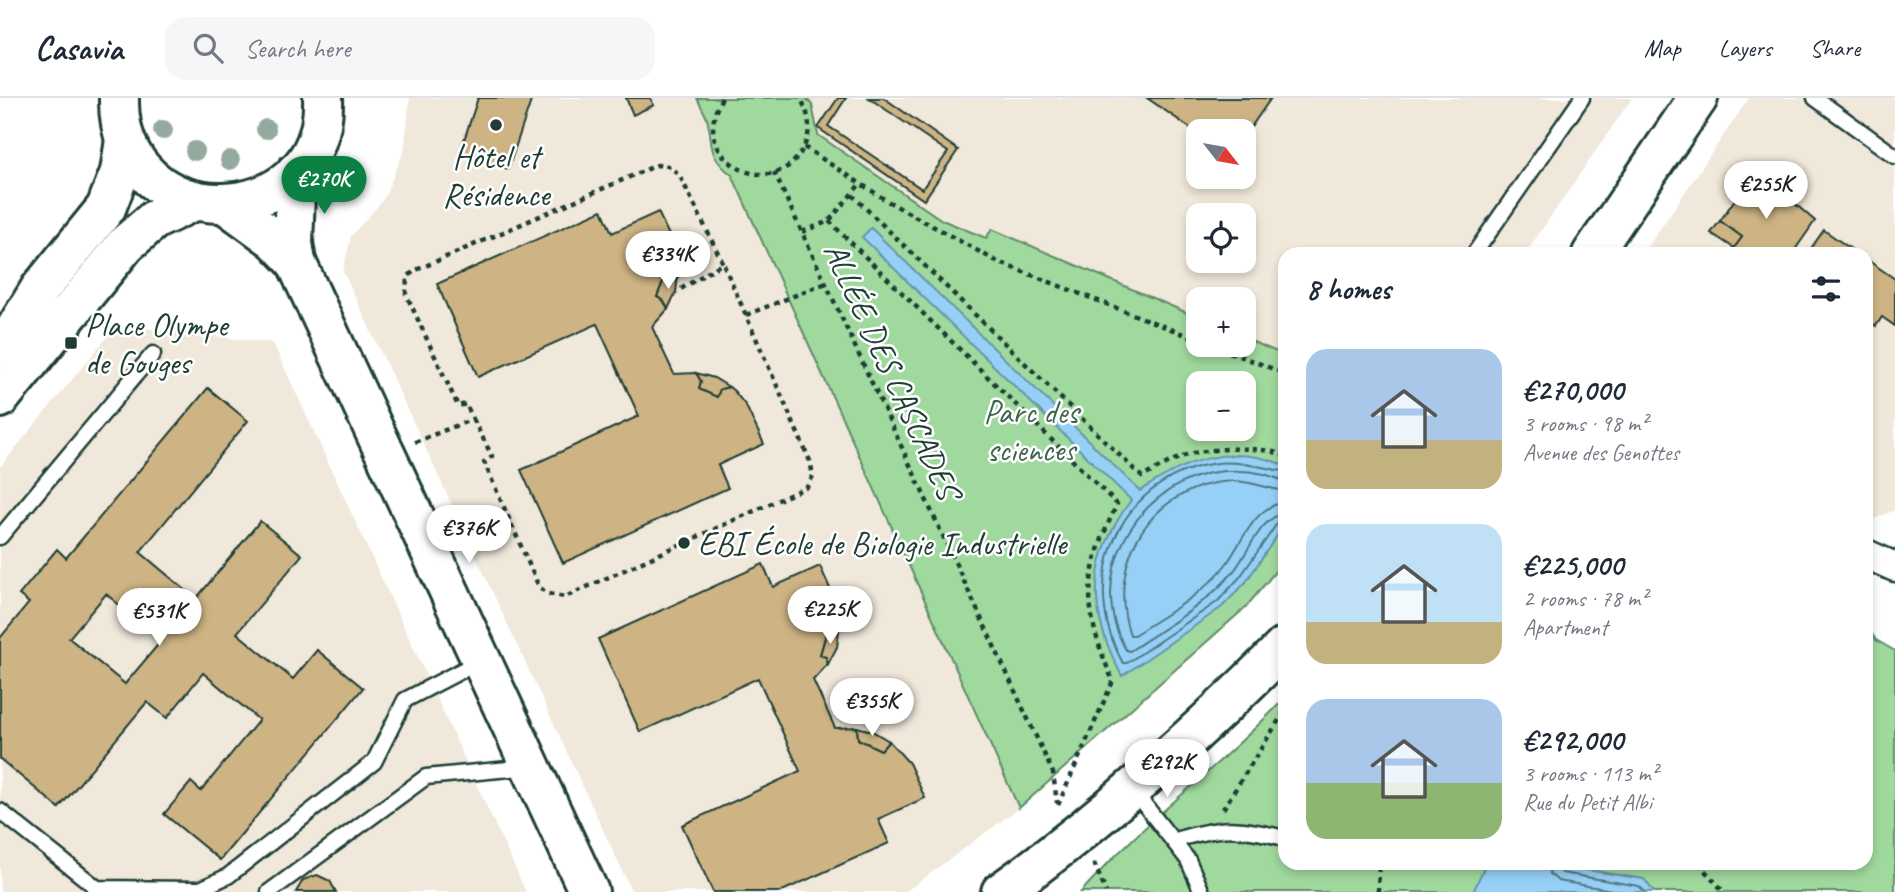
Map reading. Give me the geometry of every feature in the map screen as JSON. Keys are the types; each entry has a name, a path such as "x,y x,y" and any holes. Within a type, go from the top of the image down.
{"street":[{"path":"0,348 15,330 40,289 106,208 120,172 125,140 119,98"},
{"path":"0,398 126,244 154,220 211,203 272,191 296,172 318,134 323,98"},
{"path":"1596,247 1688,101"},
{"path":"125,140 136,161 152,179 165,188 211,203 275,240 296,262"},
{"path":"296,172 293,243 296,262 589,892"},
{"path":"1873,557 1895,567"},
{"path":"1001,892 1076,838 1133,790 1278,653"}],"lane":[{"path":"1479,247 1582,98"},
{"path":"1815,98 1895,156"},
{"path":"0,537 153,354"},
{"path":"0,811 97,888 200,889 228,876 374,762 405,700 481,660"},
{"path":"269,892 426,777 531,767"},
{"path":"1133,790 1175,840 1188,860 1202,892"},
{"path":"1175,840 1216,828 1247,829 1278,837"}],"path":[{"path":"715,98 718,105"},
{"path":"722,98 713,120 714,138 727,160 749,173 774,172 794,161 804,147 809,123 800,98"},
{"path":"804,147 859,184 998,262 1186,335"},
{"path":"657,165 668,166 679,174 746,315 810,461 813,476 807,487 565,597 548,594 539,587 484,462 492,456 466,404 458,406 406,294 407,278 414,271 657,165"},
{"name":"ALLÉE DES CASCADES","path":"774,172 1053,773 1060,812"},
{"path":"802,232 829,221 859,184"},
{"path":"852,195 1142,477 1188,454 1229,450 1278,452"},
{"path":"829,221 1117,504 1099,542 1088,592 1097,644 1113,681 1058,804"},
{"path":"676,292 723,263"},
{"path":"746,315 826,282"},
{"path":"1243,357 1278,371"},
{"path":"414,442 474,419"},
{"path":"1227,800 1278,721"},
{"path":"1090,852 1106,892"},
{"path":"1378,892 1379,870"},
{"path":"1704,870 1724,892"}],"shaded area":[{"name":"EBI École de Biologie Industrielle","path":"410,98 697,98 708,121 707,132 715,158 732,175 1019,808 905,892 632,892 343,271 351,236 383,200 404,151"},
{"path":"806,98 1632,98 1530,247 1278,247 1278,352 1256,343 1256,287 1186,287 1186,312 993,229 986,239 942,220 818,135 812,105"},
{"path":"1749,98 1895,98 1895,510 1873,519 1873,247 1648,247"},
{"path":"117,325 273,343 526,892 0,892 0,467"}],"green space":[{"name":"Parc des sciences","path":"697,98 806,98 812,105 818,135 942,220 986,238 992,229 1186,312 1186,357 1256,357 1256,343 1278,352 1278,568 1246,607 1019,808 732,175 718,161 712,149 707,119"},
{"path":"1873,636 1895,651 1895,892 1081,892 1130,842 1278,705 1278,870 1873,870"}],"water":[{"path":"871,228 1140,491 1174,471 1209,458 1245,455 1278,463 1278,534 1246,582 1222,607 1122,676 1102,630 1097,586 1106,544 1131,500 862,237"},
{"path":"1483,870 1587,870 1644,879 1654,892 1473,892"}],"building":[{"name":"Hôtel et Résidence","path":"478,98 532,98 508,169 460,152"},
{"path":"626,98 650,98 654,105 633,115"},
{"path":"838,98 846,98 828,126 922,189 948,152 869,98 884,98 958,150 924,200 818,128"},
{"path":"1147,98 1271,98 1256,120 1186,119 1186,125"},
{"path":"1751,176 1783,197 1785,195 1815,221 1797,247 1735,247 1742,237 1720,221"},
{"path":"602,210 612,233 658,212 676,250 678,276 670,280 665,277 657,297 663,300 668,309 652,327 674,374 696,373 701,381 699,389 717,397 720,389 729,387 746,406 764,444 718,465 728,488 563,563 521,470 639,416 597,324 478,377 437,284"},
{"path":"1720,221 1742,237 1732,247 1711,233"},
{"path":"1824,230 1848,247 1812,247"},
{"path":"1873,264 1895,279 1895,326 1882,317 1876,326 1873,324"},
{"path":"678,276 676,292 668,309 663,300 657,297 665,277 670,280"},
{"path":"696,373 714,378 729,387 720,389 717,397 699,389 701,381"},
{"path":"208,388 248,421 140,552 196,599 260,521 302,555 237,633 293,679 317,650 363,688 220,860 164,814 191,782 201,791 259,720 203,673 167,718 147,702 59,808 0,759 0,638 29,603 19,595 57,549 66,558","holes":["106,594 162,640 125,684 69,638"]},
{"path":"763,564 773,587 820,566 836,602 840,624 839,630 832,635 826,634 820,655 826,657 828,664 813,680 835,728 857,727 858,739 881,750 889,741 909,763 925,798 878,819 889,843 780,892 713,892 682,825 800,771 758,678 640,732 598,639"},
{"path":"839,630 837,647 828,664 826,657 820,655 826,634 832,635"},
{"path":"857,727 872,731 889,741 881,750 858,739"},
{"path":"317,875 330,881 336,892 296,892 303,880"}],"place":[{"name":"Hôtel et Résidence","path":"496,125"},
{"name":"Place Olympe de Gouges","path":"71,343"},
{"name":"EBI École de Biologie Industrielle","path":"684,543"}]}
